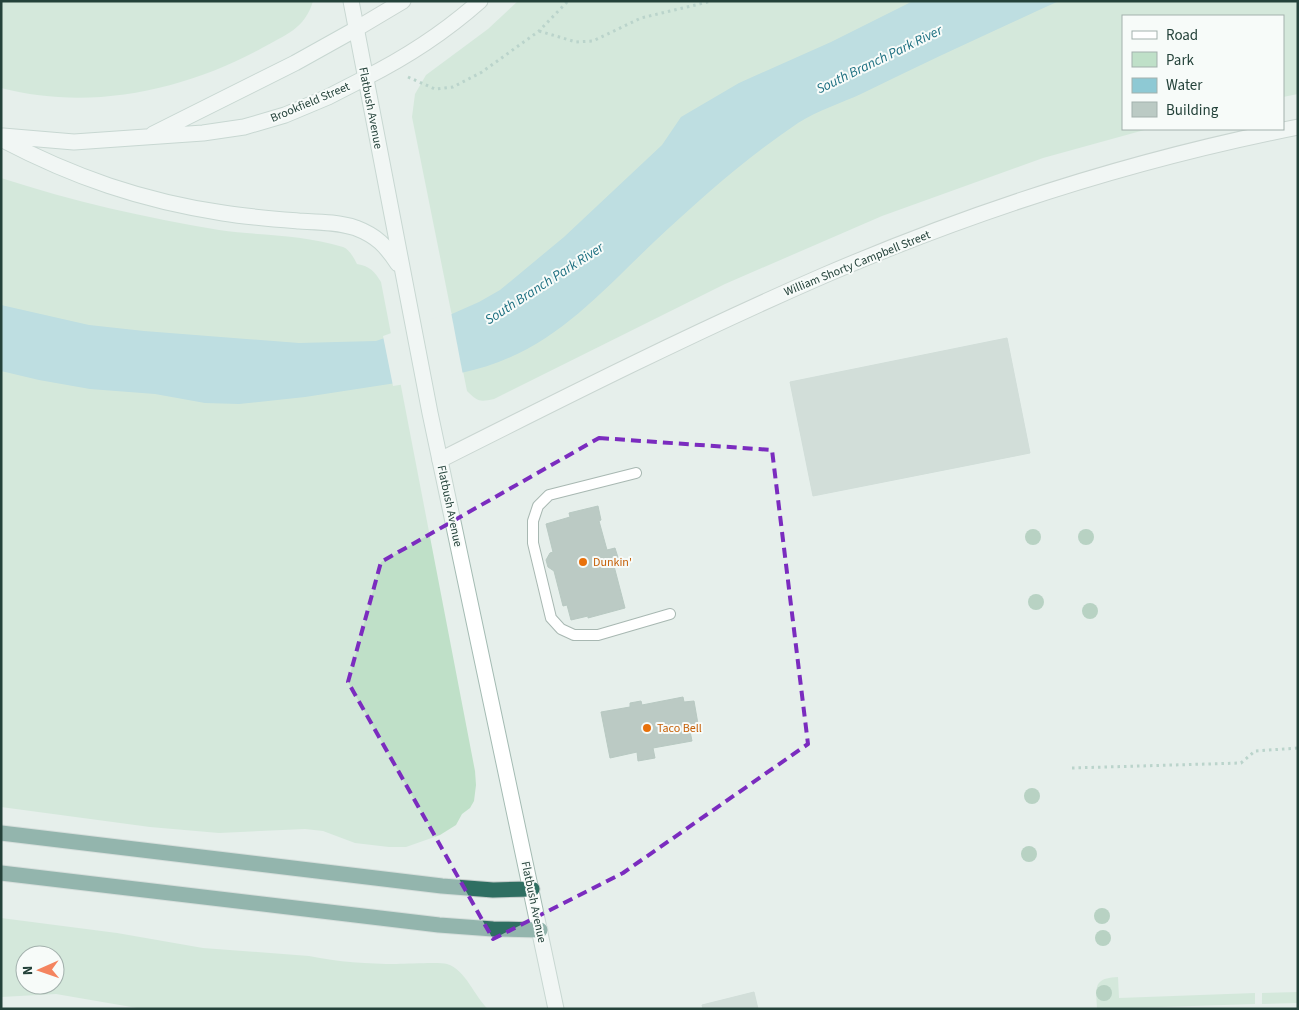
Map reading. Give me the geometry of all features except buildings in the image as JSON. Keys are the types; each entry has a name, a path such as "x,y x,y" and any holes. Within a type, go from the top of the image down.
{"highway":[{"path":"1,833 442,886 493,890 532,890"},
{"path":"1,873 414,923 493,930 540,930"}],"street":[{"name":"Flatbush Avenue","path":"351,1 424,383 556,1009"},
{"name":"Brookfield Street","path":"147,137 296,63 403,1"},
{"name":"Brookfield Street","path":"1,137 74,142 203,133 244,127 285,115 328,97 365,78 406,56 456,22 480,1"},
{"name":"William Shorty Campbell Street","path":"440,460 679,340 818,278 887,250 1000,207 1059,188 1194,151 1298,127"},
{"path":"1,137 40,159 80,176 168,203 224,213 330,223 354,228 374,236 388,248 402,270"}],"lane":[{"path":"636,473 549,495 538,506 533,521 533,543 551,618 561,629 574,635 598,635 670,614"}],"path":[{"path":"410,79 435,89 453,87 482,72 540,31 568,1"},
{"path":"540,31 576,42 593,41 641,18 712,1"},
{"path":"1072,768 1241,764 1255,751 1298,748"}],"highlighted area":[{"path":"599,438 772,450 808,744 623,873 493,939 348,682 381,562"}],"green space":[{"path":"1,1 313,1 305,18 286,35 232,63 200,76 168,86 135,93 102,97 68,98 35,95 1,88"},
{"path":"518,1 1298,1 1298,94 1284,97 1284,15 1122,15 1122,130 1144,130 1043,158 882,216 725,284 494,399 482,401 467,391 412,117 415,94 426,75 488,29"},
{"path":"1,178 109,208 164,220 219,230 297,237 328,243 345,248 357,264 369,268 377,275 381,282 475,771 474,801 470,808 462,814 456,825 440,835 406,847 389,847 355,843 323,831 305,829 219,833 150,827 1,807"},
{"path":"1,918 117,933 203,948 309,956 364,963 447,964 454,967 465,977 488,1009 143,1009 62,995 65,995 65,945 15,945 15,995 38,995 1,997"},
{"path":"1118,977 1119,998 1255,993 1255,1004 1097,1009 1096,995 1098,985 1104,979"},
{"path":"1298,992 1298,1003 1262,1004 1262,993"}],"water":[{"name":"South Branch Park River","path":"913,1 1059,1 798,123 760,150 706,194 590,304 568,322 545,339 492,365 461,373 305,397 239,404 205,403 155,394 90,389 1,371 1,305 89,325 299,343 376,341 445,317 479,302 500,290 564,237 662,145 681,117 739,83 831,42"}],"pier":[{"path":"451,312 463,375 393,386 383,336"}],"place":[{"name":"Dunkin'","path":"583,562"},
{"name":"Taco Bell","path":"647,728"}]}
